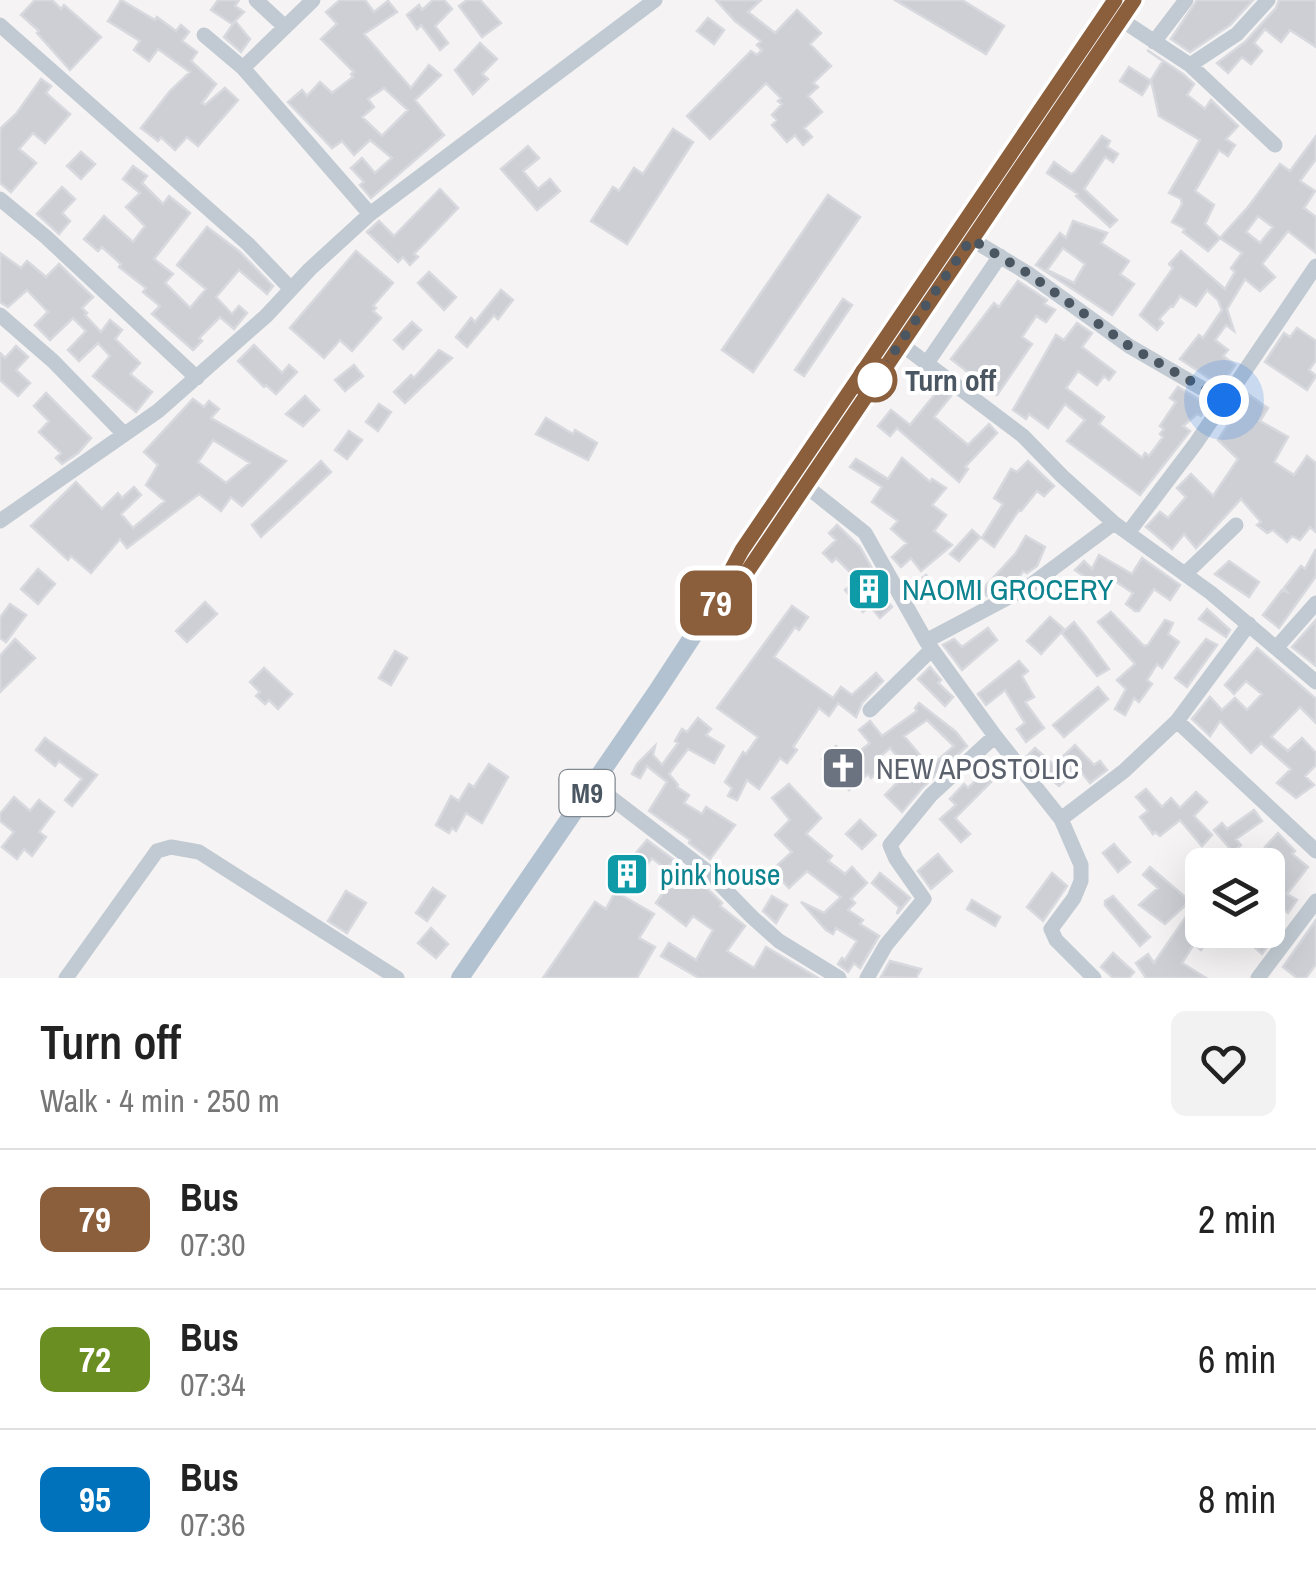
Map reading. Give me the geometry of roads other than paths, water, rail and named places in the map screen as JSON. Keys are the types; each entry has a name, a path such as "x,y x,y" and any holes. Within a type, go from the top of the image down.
{"main road":[{"name":"M9","path":"460,978 712,606 734,562 894,338 1114,10 1134,0"},
{"name":"M9","path":"712,606 747,572 806,486 894,338 971,239 1114,10"}],"street":[{"path":"256,0 284,26"},
{"path":"243,68 314,0"},
{"path":"0,521 197,378 370,214 655,0"},
{"path":"1154,42 1186,0"},
{"path":"1190,65 1238,34 1268,0"},
{"path":"1114,10 1190,65 1275,145"},
{"path":"0,25 234,231 291,290"},
{"path":"204,35 243,68 370,214"},
{"path":"0,199 197,378"},
{"path":"971,239 1129,346 1224,400"},
{"path":"927,362 1000,256"},
{"path":"1128,533 1196,443 1316,266"},
{"path":"0,314 53,360 124,434"},
{"path":"894,338 1024,436 1114,523 1185,574 1316,682"},
{"path":"806,486 865,533 929,645 1061,820 1081,865 1080,881 1051,929 1056,940 1094,978"},
{"path":"870,710 929,645 1028,587 1114,523"},
{"path":"1185,574 1236,524"},
{"path":"1277,647 1316,603"},
{"path":"1061,820 1124,772 1177,721 1248,624"},
{"path":"1177,721 1316,851"},
{"path":"866,978 886,945 924,899 890,845 930,795 995,736"},
{"path":"593,784 708,872 779,940 840,978"},
{"path":"66,978 158,851 171,847 199,852 397,978"},
{"path":"1258,978 1316,901"}],"place":[{"name":"Turn off","path":"875,380"},
{"name":"NAOMI GROCERY","path":"869,589"},
{"name":"NEW APOSTOLIC","path":"843,768"},
{"name":"pink house","path":"627,874"}]}
